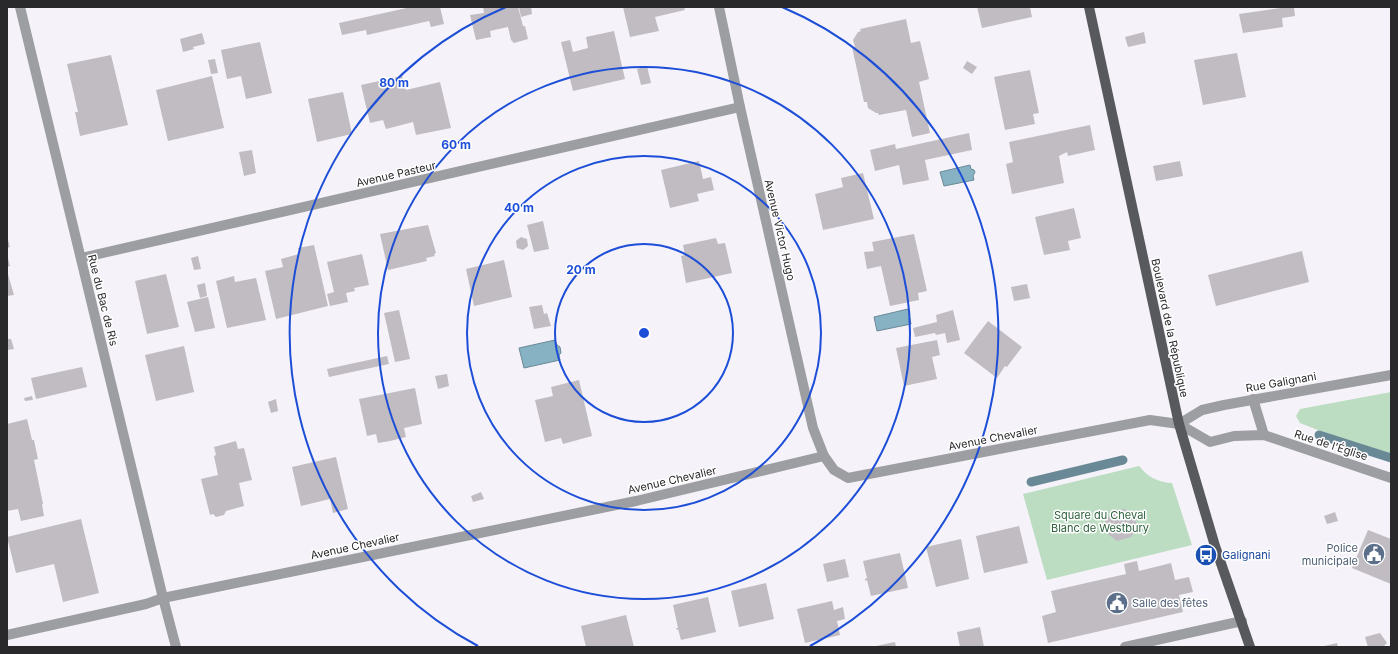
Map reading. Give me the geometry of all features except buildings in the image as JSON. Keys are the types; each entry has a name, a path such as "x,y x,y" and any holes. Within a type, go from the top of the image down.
{"main road":[{"name":"Boulevard de la République","path":"1089,7 1179,424 1215,546 1250,647"}],"street":[{"name":"Rue du Bac de Ris","path":"20,7 176,647"},
{"name":"Avenue Victor Hugo","path":"719,7 740,107 813,428 824,456"},
{"name":"Avenue Pasteur","path":"81,258 740,107"},
{"name":"Rue Galignani","path":"1179,424 1202,410 1253,399 1391,375"},
{"path":"1253,399 1264,435"},
{"name":"Avenue Chevalier","path":"7,635 146,604 163,598 636,500 824,456 834,470 848,478 1128,423 1150,420 1179,424"},
{"name":"Rue de l'Église","path":"1179,424 1210,442 1234,436 1264,435 1391,478"},
{"path":"1125,647 1242,621"}],"green space":[{"path":"1391,392 1391,459 1300,423 1296,416 1300,409"},
{"name":"Square du Cheval Blanc de Westbury","path":"1139,466 1153,478 1172,483 1192,545 1047,580 1023,494"}],"water":[{"path":"970,165 971,169 975,172 973,176 974,180 944,186 940,172"},
{"path":"908,309 911,324 877,331 874,317"},
{"path":"555,340 557,345 560,347 560,360 524,368 519,348"}],"waterway":[{"path":"1319,435 1391,458"},
{"path":"1031,482 1123,460"}],"place":[{"name":"Police municipale","path":"1374,554"},
{"name":"Galignani","path":"1206,555"},
{"name":"Salle des fêtes","path":"1117,603"}]}
